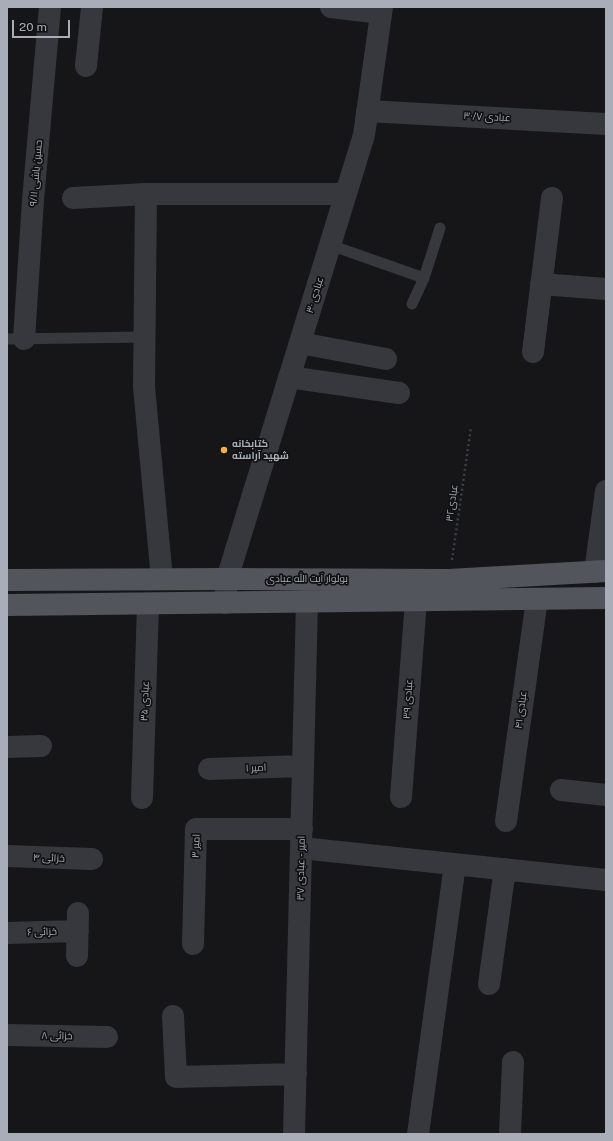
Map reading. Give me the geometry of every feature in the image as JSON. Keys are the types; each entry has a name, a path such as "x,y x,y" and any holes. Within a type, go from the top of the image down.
{"main road":[{"name":"بولوار آیت الله عبادی","path":"7,580 227,578 449,580 601,572"},
{"path":"7,605 606,598"}],"street":[{"name":"حسین باشی ۹/۱۱","path":"15,339 33,200 50,7"},
{"path":"86,66 92,7"},
{"path":"331,7 381,10"},
{"name":"عبادی ۳۰","path":"225,603 227,578 364,135 381,10"},
{"name":"عبادی ۳۰/۷","path":"367,111 606,124"},
{"path":"74,198 146,194 346,194"},
{"path":"146,194 144,387 162,579"},
{"path":"533,352 552,198"},
{"path":"541,284 606,288"},
{"path":"300,343 386,359"},
{"path":"290,377 399,393"},
{"path":"601,572 606,492"},
{"name":"عبادی ۴۱","path":"506,821 537,599"},
{"name":"عبادی ۳۹","path":"401,797 416,600"},
{"name":"امیر - عبادی ۳۷","path":"294,1134 307,602"},
{"name":"عبادی ۳۵","path":"142,798 148,604"},
{"path":"7,746 42,746"},
{"name":"امیر ۱","path":"209,769 303,766"},
{"path":"561,790 606,796"},
{"name":"امیر ۳","path":"193,944 196,829 301,838"},
{"path":"301,838 455,864 606,880"},
{"name":"خزائی ۴","path":"7,856 92,859"},
{"path":"418,1134 455,864"},
{"path":"489,984 505,869"},
{"name":"خزائی ۶","path":"7,933 78,922 77,956"},
{"path":"173,1016 176,1077 296,1074"},
{"name":"خزائی ۸","path":"7,1035 107,1037"},
{"path":"510,1134 513,1062"}],"lane":[{"path":"412,304 424,278 440,228"},
{"path":"330,245 424,278"},
{"path":"15,339 145,337"}],"path":[{"name":"عبادی۳۲","path":"449,580 471,428"}],"place":[{"name":"کتابخانه شهید آراسته","path":"224,450"}]}
